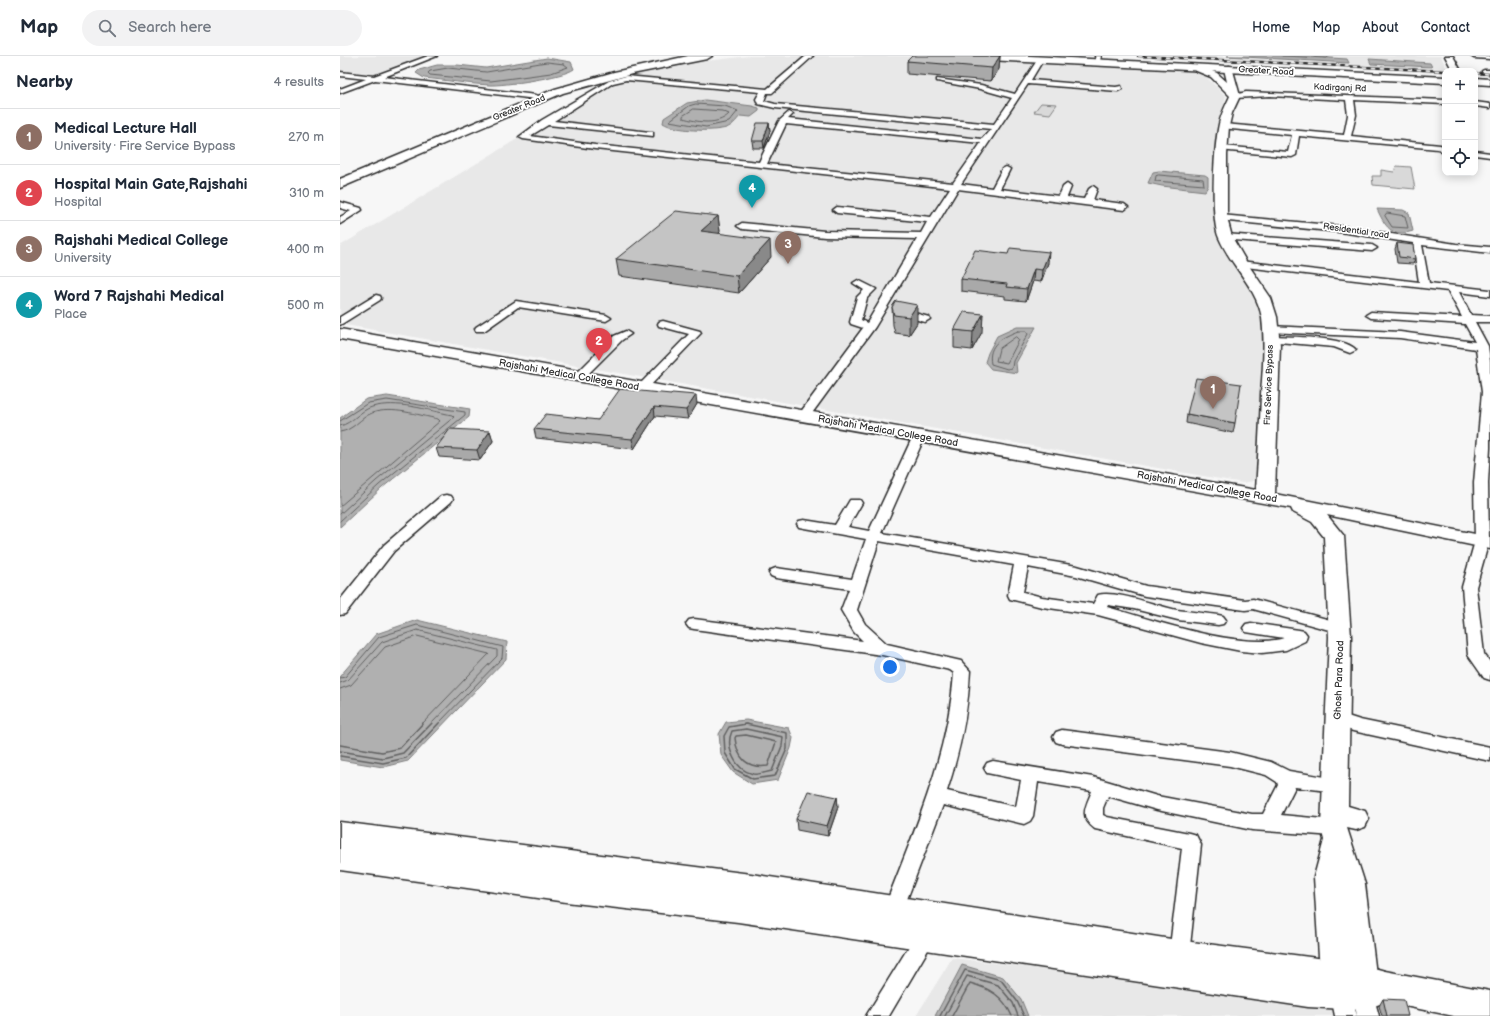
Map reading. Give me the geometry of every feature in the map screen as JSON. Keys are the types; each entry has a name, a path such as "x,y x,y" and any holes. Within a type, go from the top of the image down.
{"highway":[{"name":"Greater Road","path":"340,183 536,98 588,79 623,70 694,56"},
{"name":"Greater Road","path":"507,111 595,79 638,68 707,56"},
{"name":"Greater Road","path":"968,56 1229,70 1442,77"},
{"name":"Greater Road","path":"1018,56 1098,58 1442,77"},
{"path":"1478,79 1488,76"},
{"path":"340,834 751,887 894,909 933,927 1265,986 1358,995 1417,992 1490,1007"},
{"path":"340,857 566,889 933,927 1178,955 1358,995"}],"main road":[{"path":"1197,68 1214,75 1235,96"},
{"path":"1229,70 1235,96"},
{"name":"Fire Service Bypass","path":"1235,96 1227,113 1224,126 1222,148 1221,218 1225,237 1240,264 1264,298 1269,317 1275,499"},
{"name":"Rajshahi Medical College Road","path":"340,331 806,413 1275,499"},
{"name":"Rajshahi Medical College Road","path":"340,334 1275,499"},
{"path":"1275,499 1306,511 1329,529 1346,522 1372,517"},
{"path":"1275,499 1372,517 1486,542"},
{"name":"Ghosh Para Road","path":"1329,529 1340,628 1336,785 1340,825 1351,885 1358,995"}],"street":[{"path":"340,91 434,56"},
{"path":"810,56 771,90 764,92 626,78 611,82 523,137 957,186 994,192 1124,207"},
{"path":"1449,56 1453,68"},
{"path":"1474,56 1490,57"},
{"path":"806,413 870,327 934,220 986,140 997,127 1017,97 1040,60"},
{"path":"340,74 536,98"},
{"path":"940,80 981,87 1017,97"},
{"path":"1026,82 1059,83 1118,89 1119,87"},
{"path":"764,92 760,99 764,103 794,108 997,127"},
{"name":"Kadirganj Rd","path":"1235,96 1246,94 1270,94 1350,99 1442,102"},
{"path":"1347,138 1352,115 1350,99"},
{"path":"1478,104 1490,106"},
{"path":"762,165 783,121 794,108"},
{"path":"783,121 982,141 986,140"},
{"path":"545,122 650,134 629,150"},
{"path":"1224,126 1442,149"},
{"path":"1222,148 1292,155 1296,133"},
{"path":"1478,153 1490,154"},
{"path":"994,192 1006,169"},
{"path":"1062,200 1067,187"},
{"path":"1087,203 1093,189"},
{"path":"340,206 358,210 340,221"},
{"path":"837,210 934,220"},
{"name":"Residential road","path":"1221,218 1340,229 1456,247 1490,250"},
{"path":"742,226 825,234 924,236"},
{"path":"1225,237 1372,248"},
{"path":"1417,240 1424,284"},
{"path":"1240,264 1424,284 1490,293"},
{"path":"858,283 871,289 862,297 854,322 870,327"},
{"path":"1452,289 1482,346 1488,392 1486,542 1469,586 1483,656 1490,674"},
{"path":"340,322 376,298"},
{"path":"480,329 516,304 606,318"},
{"path":"882,307 926,320"},
{"path":"1371,315 1490,319"},
{"path":"645,385 696,333 663,324"},
{"path":"582,374 618,338 626,334"},
{"path":"1270,334 1400,335 1482,346"},
{"path":"1270,334 1334,344 1344,346 1350,350"},
{"path":"1477,334 1490,335"},
{"path":"882,649 859,628 849,610 874,535 919,436"},
{"path":"340,610 390,548 446,500"},
{"path":"839,530 855,502"},
{"path":"804,524 1077,571 1145,591 1245,605 1253,604 1340,628"},
{"path":"1022,562 1016,595 1042,602 1098,610 1201,638 1241,645 1262,647 1286,644 1299,637 1299,635 1251,628"},
{"path":"776,573 857,585"},
{"path":"1098,610 1103,599 1134,604 1178,615 1218,620"},
{"path":"694,624 882,649 955,665 962,671 962,695 944,776 894,909"},
{"path":"1338,719 1359,726 1490,754"},
{"path":"1062,737 1230,760 1272,769 1285,778 1336,785"},
{"path":"993,768 1031,773 1103,788 1157,803 1252,822 1340,825"},
{"path":"936,796 1024,816 1031,773"},
{"path":"1268,822 1287,785 1285,778"},
{"path":"1103,788 1094,808 1094,818 1102,824 1189,841 1192,845 1178,955"},
{"path":"877,1016 933,927"}],"shaded area":[{"path":"340,56 431,56 372,77 340,74"},
{"path":"750,56 904,56 1021,61 1201,72 1226,96 1214,145 1214,210 1217,234 1261,308 1265,382 1258,480 1243,483 340,324 340,246 621,76 679,64"},
{"path":"1160,56 1441,56 1446,68 1442,68 1442,70"},
{"path":"1041,103 1057,104 1050,114 1034,112"},
{"path":"1396,166 1411,167 1415,189 1373,185 1372,176 1381,176 1381,170 1394,172"},
{"path":"952,958 1366,1006 1371,1016 916,1016"}],"water":[{"path":"1227,56 1299,56 1347,59 1349,63"},
{"path":"547,58 571,62 574,69 546,78 496,85 473,84 424,78 416,73 419,70 437,65 457,65 486,68"},
{"path":"1369,59 1430,63 1432,67 1371,64"},
{"path":"705,100 752,106 759,108 759,111 751,117 740,116 730,126 720,129 685,129 676,128 663,123 664,118 687,103"},
{"path":"1159,171 1205,175 1208,177 1208,186 1205,191 1148,183 1153,172"},
{"path":"1377,209 1403,210 1409,213 1413,231 1405,233 1394,232 1383,221"},
{"path":"1017,327 1036,327 1016,363 1017,373 991,369 985,362 997,336"},
{"path":"387,396 470,409 469,417 382,488 340,527 340,418 366,399"},
{"path":"417,620 507,642 506,659 408,761 383,767 340,760 340,676 376,634"},
{"path":"746,720 789,728 793,738 791,748 778,780 752,784 733,772 721,755 719,734 726,722"},
{"path":"962,965 1003,977 1021,999 1028,1016 935,1016"}],"building":[{"path":"912,56 1000,56 992,68 907,61"},
{"path":"757,123 769,123 763,141 752,141"},
{"path":"676,211 718,216 701,231 770,240 737,276 616,259"},
{"path":"1397,243 1413,245 1415,259 1399,257"},
{"path":"1010,248 1049,252 1042,270 1034,269 1027,289 1006,287 1007,284 961,279 975,250 1008,254"},
{"path":"896,301 917,305 909,317 894,315 892,307"},
{"path":"964,312 983,314 973,332 954,330"},
{"path":"1196,378 1241,384 1235,423 1187,414"},
{"path":"620,389 696,395 686,410 654,407 632,439 534,429 546,414 598,420"},
{"path":"450,429 490,431 477,450 436,448"},
{"path":"808,791 837,797 827,826 796,819"},
{"path":"1383,999 1404,1000 1408,1016 1387,1016"}],"railway":[{"path":"1138,56 1442,71"},
{"path":"1478,73 1490,74"}],"place":[{"name":"Word 7 Rajshahi Medical","path":"752,208"},
{"name":"Rajshahi Medical College","path":"788,264"},
{"name":"Hospital Main Gate,Rajshahi","path":"599,361"},
{"name":"Medical Lecture Hall","path":"1213,409"}]}
